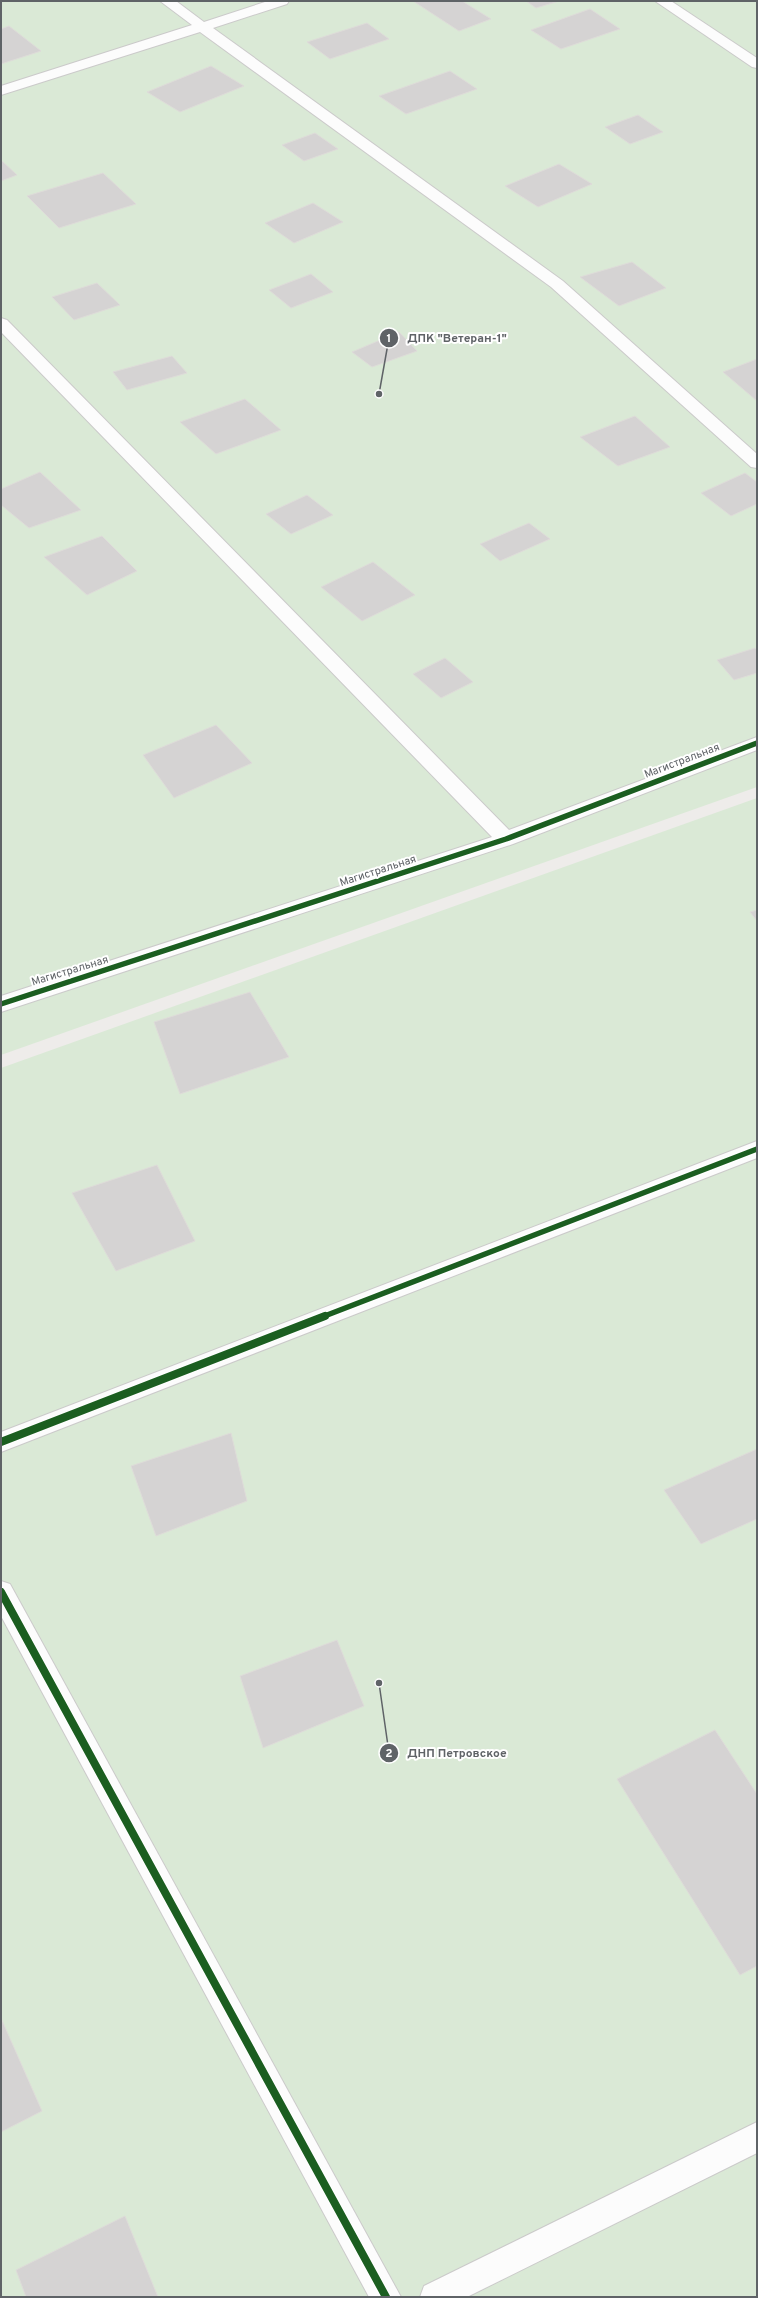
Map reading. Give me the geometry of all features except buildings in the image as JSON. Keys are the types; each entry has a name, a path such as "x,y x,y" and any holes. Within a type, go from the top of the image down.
{"street":[{"path":"167,1 557,284 757,463"},
{"path":"1,91 282,1"},
{"path":"662,1 757,64"},
{"path":"1,324 506,839"},
{"name":"Магистральная","path":"1,1004 506,839 757,743"},
{"path":"1,1442 757,1149"},
{"path":"1,1592 386,2297"},
{"path":"435,2297 757,2137"}],"green space":[{"path":"1,1 757,1 757,787 1,1055"},
{"path":"757,798 757,2297 1,2297 1,1068"}],"cycle path":[{"path":"1,1004 506,839 757,743"},
{"path":"1,1442 757,1149"},
{"path":"1,1592 386,2297"}],"place":[{"name":"ДПК \"Ветеран-1\"","path":"379,394"},
{"name":"ДНП Петровское","path":"379,1683"}]}
